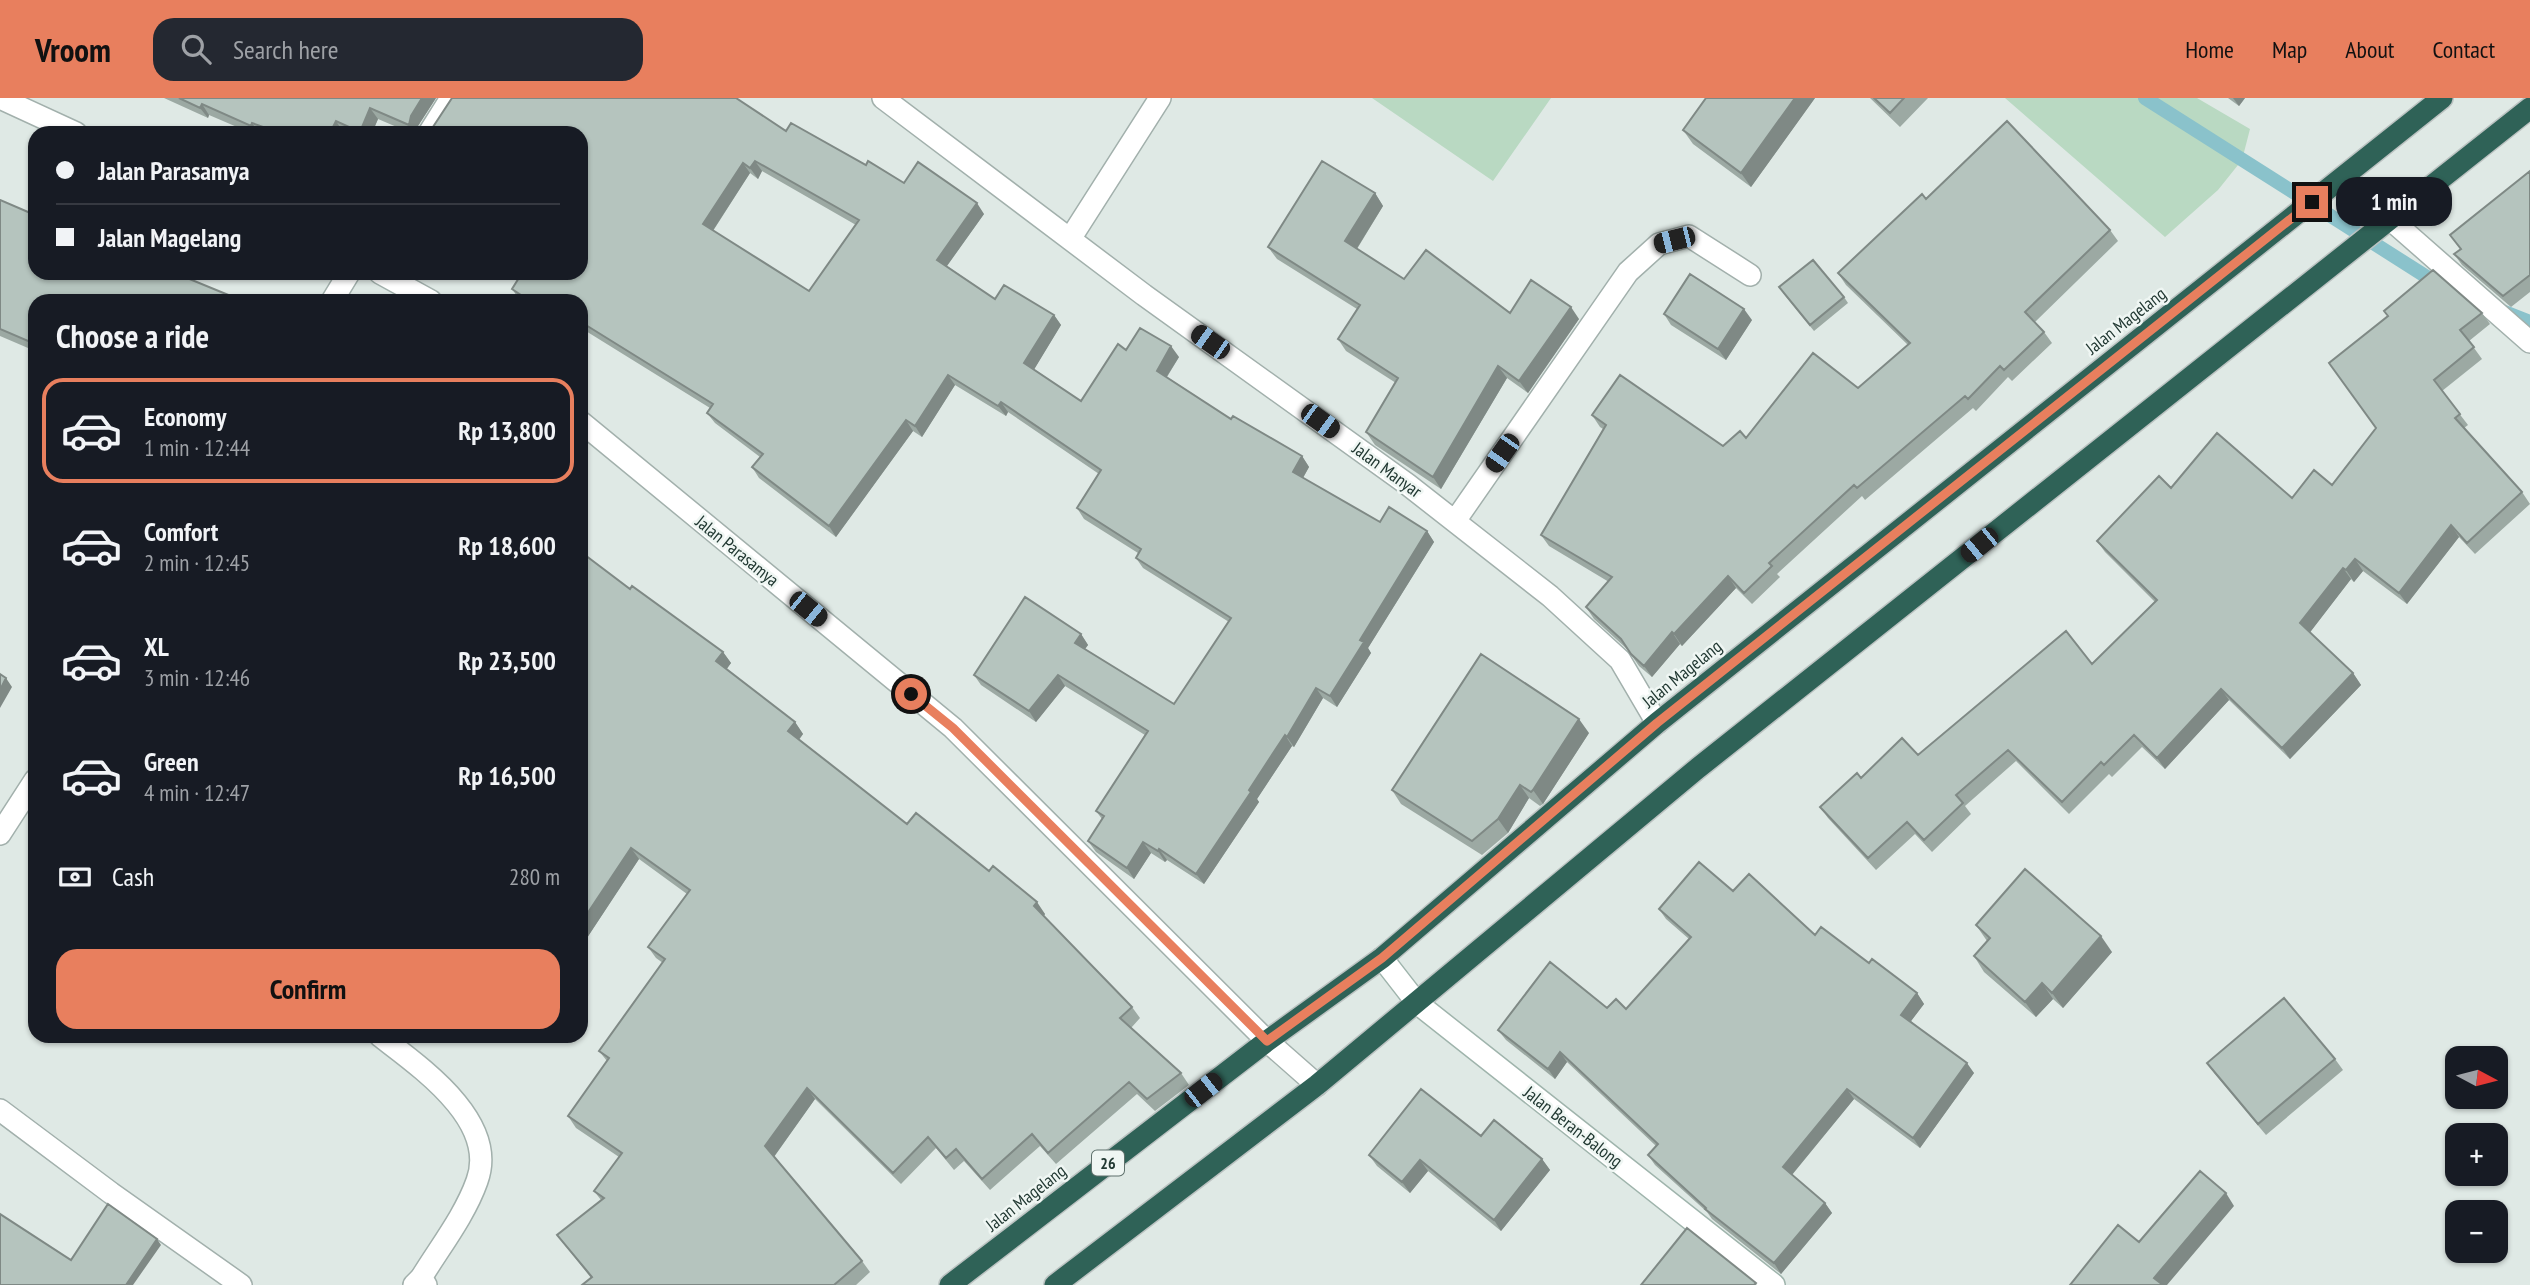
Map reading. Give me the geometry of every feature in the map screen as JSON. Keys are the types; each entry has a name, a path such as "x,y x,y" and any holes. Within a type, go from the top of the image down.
{"highway":[{"name":"Jalan Magelang","path":"950,1285 1267,1041 1382,958 1657,723 2442,98"},
{"path":"1055,1285 1317,1085 1698,768 2530,108"}],"street":[{"path":"433,126 451,98"},
{"name":"Jalan Manyar","path":"883,98 1144,295 1407,484 1550,596 1620,660 1657,723"},
{"path":"1070,239 1160,98"},
{"path":"0,99 60,126"},
{"path":"2390,219 2530,342"},
{"path":"1455,522 1628,272 1659,244 1689,236 1750,275"},
{"path":"393,280 418,294"},
{"name":"Jalan Parasamya","path":"588,428 953,728 1267,1041 1317,1085"},
{"path":"0,834 28,794"},
{"name":"Jalan Beran-Balong","path":"1382,958 1417,1003 1774,1285"},
{"path":"389,1043 440,1084 471,1126 482,1150 478,1179 470,1197 420,1283"},
{"path":"0,1110 241,1285"}],"green space":[{"path":"1372,98 1551,98 1493,181"},
{"path":"2005,98 2197,98 2250,129 2242,160 2218,190 2165,237"}],"building":[{"path":"179,98 422,98 411,116 409,125 370,108 362,126 347,126 336,121 334,126 260,126 252,123 251,126 202,104 200,108"},
{"path":"452,98 736,98 786,131 791,123 866,165 868,161 904,183 918,162 977,203 937,260 995,299 1004,285 1054,315 1024,363 1081,401 1118,344 1126,350 1140,328 1171,346 1157,371 1231,419 1233,416 1302,456 1293,472 1380,522 1389,507 1427,531 1360,640 1364,642 1330,696 1316,688 1287,737 1285,735 1249,790 1251,792 1196,874 1159,849 1158,851 1143,842 1127,868 1088,841 1104,816 1096,811 1148,731 1058,675 1029,711 974,675 1025,597 1081,634 1075,643 1174,704 1231,618 1136,558 1141,549 1077,508 1101,470 1001,402 998,406 948,375 915,426 906,420 829,526 752,467 763,454 707,413 713,404 588,326 588,294 520,294 512,289 518,280 588,280 588,126 434,126","holes":["755,161 859,220 809,291 703,224 743,163 750,168"]},
{"path":"1706,98 1795,98 1741,173 1683,130"},
{"path":"1874,98 1904,98 1890,113"},
{"path":"2007,121 2110,230 2025,312 2044,332 2004,370 2000,366 1968,399 1965,396 1857,488 1854,485 1769,563 1772,566 1744,593 1728,576 1674,634 1672,632 1644,666 1631,654 1621,639 1586,607 1612,577 1541,535 1606,425 1592,415 1620,375 1723,446 1740,431 1746,438 1813,353 1858,388 1910,343 1838,273 1922,194 1926,199"},
{"path":"1322,161 1375,193 1345,241 1404,279 1426,250 1510,313 1531,280 1571,307 1519,381 1498,366 1433,477 1366,432 1398,378 1338,339 1360,305 1268,247"},
{"path":"2530,171 2530,275 2503,296 2454,254 2461,249 2450,235"},
{"path":"0,200 28,212 28,280 192,280 226,294 28,294 28,341 0,329"},
{"path":"1813,260 1844,297 1810,325 1779,287"},
{"path":"2433,270 2482,313 2460,330 2474,347 2434,380 2460,414 2455,418 2522,492 2467,543 2451,525 2399,593 2355,559 2346,570 2343,568 2300,623 2353,673 2282,748 2221,689 2157,758 2134,735 2104,765 2101,762 2062,802 2008,750 1956,795 1963,803 1924,840 1907,822 1868,858 1820,807 1857,773 1861,778 1902,738 1918,755 2066,631 2092,664 2157,600 2097,541 2159,476 2171,488 2217,433 2292,498 2314,470 2332,485 2376,428 2329,363 2388,316 2384,311"},
{"path":"1690,274 1744,309 1718,349 1664,314"},
{"path":"588,557 723,652 716,661 795,722 788,731 907,824 916,813 989,871 993,866 1037,902 1034,906 1132,1007 1120,1018 1181,1073 1147,1099 1129,1082 1048,1153 1032,1134 982,1179 956,1149 946,1158 928,1137 893,1173 807,1088 765,1146 862,1261 834,1285 582,1285 592,1277 557,1235 604,1198 594,1191 622,1153 568,1116 609,1058 599,1051 665,959 648,947 690,890 631,848 588,912"},
{"path":"1481,654 1579,719 1533,790 1531,792 1520,785 1498,819 1472,841 1392,790"},
{"path":"0,674 6,678 0,690"},
{"path":"1699,862 1733,891 1749,874 1815,935 1821,927 1869,963 1872,959 1917,993 1901,1015 1967,1063 1913,1138 1847,1089 1783,1167 1825,1203 1774,1263 1705,1209 1648,1155 1658,1144 1560,1052 1548,1069 1498,1030 1550,962 1607,1008 1616,999 1626,1009 1691,937 1659,909"},
{"path":"2025,869 2101,936 2052,993 2042,983 2025,1002 1974,956 1990,938 1976,925"},
{"path":"2284,998 2335,1059 2258,1124 2207,1063"},
{"path":"1421,1089 1481,1136 1494,1120 1542,1159 1494,1220 1420,1160 1402,1182 1369,1155"},
{"path":"2200,1171 2226,1193 2154,1278 2163,1285 2070,1285 2118,1225 2139,1242"},
{"path":"108,1204 157,1239 126,1285 0,1285 0,1214 71,1260"},
{"path":"1687,1228 1756,1283 1641,1285"}],"waterway":[{"path":"2145,98 2441,286"},
{"path":"2502,311 2530,322"}],"route":[{"path":"911,694 953,728 1267,1041 1382,958 1657,723 2312,202"}]}
